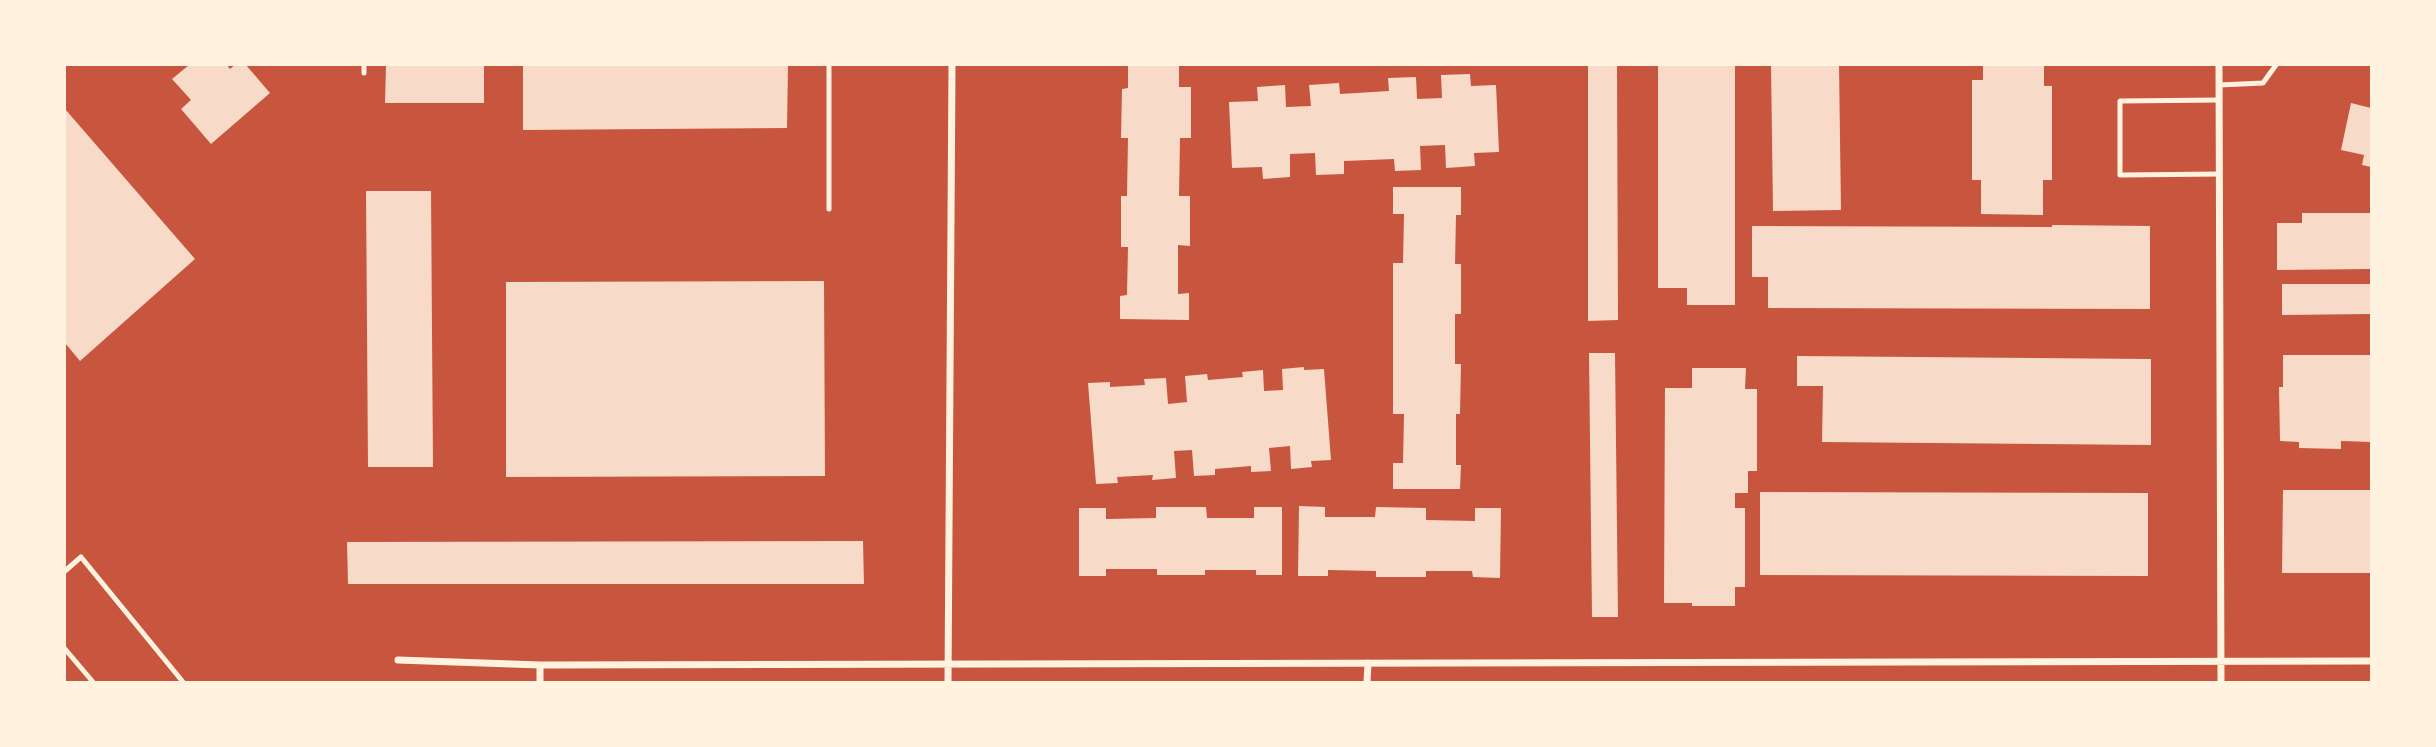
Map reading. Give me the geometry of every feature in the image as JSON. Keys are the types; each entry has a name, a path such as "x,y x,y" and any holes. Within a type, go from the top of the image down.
{"street":[{"path":"948,682 952,65"},
{"path":"2219,65 2221,682"},
{"path":"398,660 540,665 2371,661"},
{"path":"1367,682 1368,663"},
{"path":"540,665 540,682"}],"lane":[{"path":"364,65 364,73"},
{"path":"829,65 829,209"},
{"path":"2219,85 2263,83 2276,65"},
{"path":"2219,100 2120,101 2120,175 2220,174"},
{"path":"65,571 80,557 183,682"},
{"path":"65,649 93,682"}],"building":[{"path":"189,65 227,65 230,69 235,65 246,65 270,93 211,144 181,109 191,100 172,79"},
{"path":"386,65 484,65 484,103 385,103"},
{"path":"523,65 788,65 787,128 523,130"},
{"path":"1128,65 1179,65 1179,87 1191,87 1191,138 1180,138 1179,196 1190,196 1190,246 1178,245 1178,294 1189,293 1189,320 1120,319 1120,296 1127,295 1128,247 1121,247 1121,196 1127,196 1128,138 1121,138 1122,89 1128,88"},
{"path":"1588,65 1617,65 1618,320 1588,321"},
{"path":"1658,65 1735,65 1735,305 1687,305 1687,288 1658,288"},
{"path":"1771,65 1839,65 1841,210 1773,211"},
{"path":"1983,65 2044,65 2044,86 2052,86 2052,180 2043,180 2043,215 1981,214 1981,180 1972,180 1972,80 1983,80"},
{"path":"1470,74 1471,86 1496,85 1499,152 1474,153 1475,166 1446,168 1445,145 1420,146 1421,170 1395,171 1394,159 1344,161 1344,174 1316,175 1315,153 1290,154 1290,177 1263,179 1262,167 1232,168 1229,102 1258,101 1257,87 1285,85 1286,107 1311,106 1309,85 1339,83 1340,94 1389,91 1388,78 1416,77 1417,99 1442,98 1441,75"},
{"path":"2351,103 2371,108 2371,167 2362,165 2364,155 2341,150"},
{"path":"65,109 195,259 80,361 65,343"},
{"path":"1393,187 1461,187 1461,215 1456,215 1455,264 1461,264 1461,314 1455,314 1455,364 1461,364 1460,414 1456,414 1456,465 1461,465 1460,489 1393,489 1393,463 1403,463 1404,414 1393,414 1393,263 1403,263 1404,214 1393,214"},
{"path":"366,191 431,191 433,467 368,467"},
{"path":"2302,213 2371,213 2371,269 2277,270 2277,223 2302,223"},
{"path":"1752,226 2150,226 2150,309 1768,308 1768,277 1752,277"},
{"path":"824,281 825,476 506,477 506,282"},
{"path":"2282,284 2371,284 2371,314 2282,315"},
{"path":"1589,353 1615,353 1618,617 1592,617"},
{"path":"2283,355 2371,355 2371,442 2341,441 2341,449 2299,448 2299,442 2280,441 2279,387 2283,387"},
{"path":"1797,356 2151,359 2151,445 1822,442 1823,386 1797,386"},
{"path":"1304,367 1304,370 1324,369 1331,460 1311,461 1312,467 1291,469 1290,446 1269,448 1271,471 1251,472 1251,466 1215,469 1215,475 1194,476 1192,450 1174,451 1176,478 1152,480 1153,475 1117,477 1118,483 1096,484 1088,383 1110,382 1110,387 1145,385 1144,379 1166,378 1168,404 1187,402 1185,376 1207,374 1208,380 1243,377 1242,372 1263,370 1264,391 1283,390 1282,369"},
{"path":"1692,368 1746,368 1745,389 1757,389 1757,471 1748,471 1748,493 1735,493 1735,508 1745,508 1745,587 1735,587 1735,606 1664,603 1665,388 1692,388"},
{"path":"2283,490 2371,490 2371,573 2282,573"},
{"path":"1760,492 2148,493 2148,576 1760,575"},
{"path":"1299,506 1325,507 1325,517 1375,517 1376,507 1426,508 1426,520 1475,521 1475,508 1501,508 1500,578 1473,577 1472,571 1426,571 1426,577 1376,577 1376,571 1328,570 1328,576 1298,576"},
{"path":"1156,507 1206,507 1207,518 1254,518 1254,507 1282,507 1282,575 1256,575 1256,570 1205,570 1205,575 1157,575 1157,569 1106,569 1106,576 1079,576 1079,508 1106,508 1106,519 1156,518"},
{"path":"863,541 864,584 348,584 347,542"}]}
